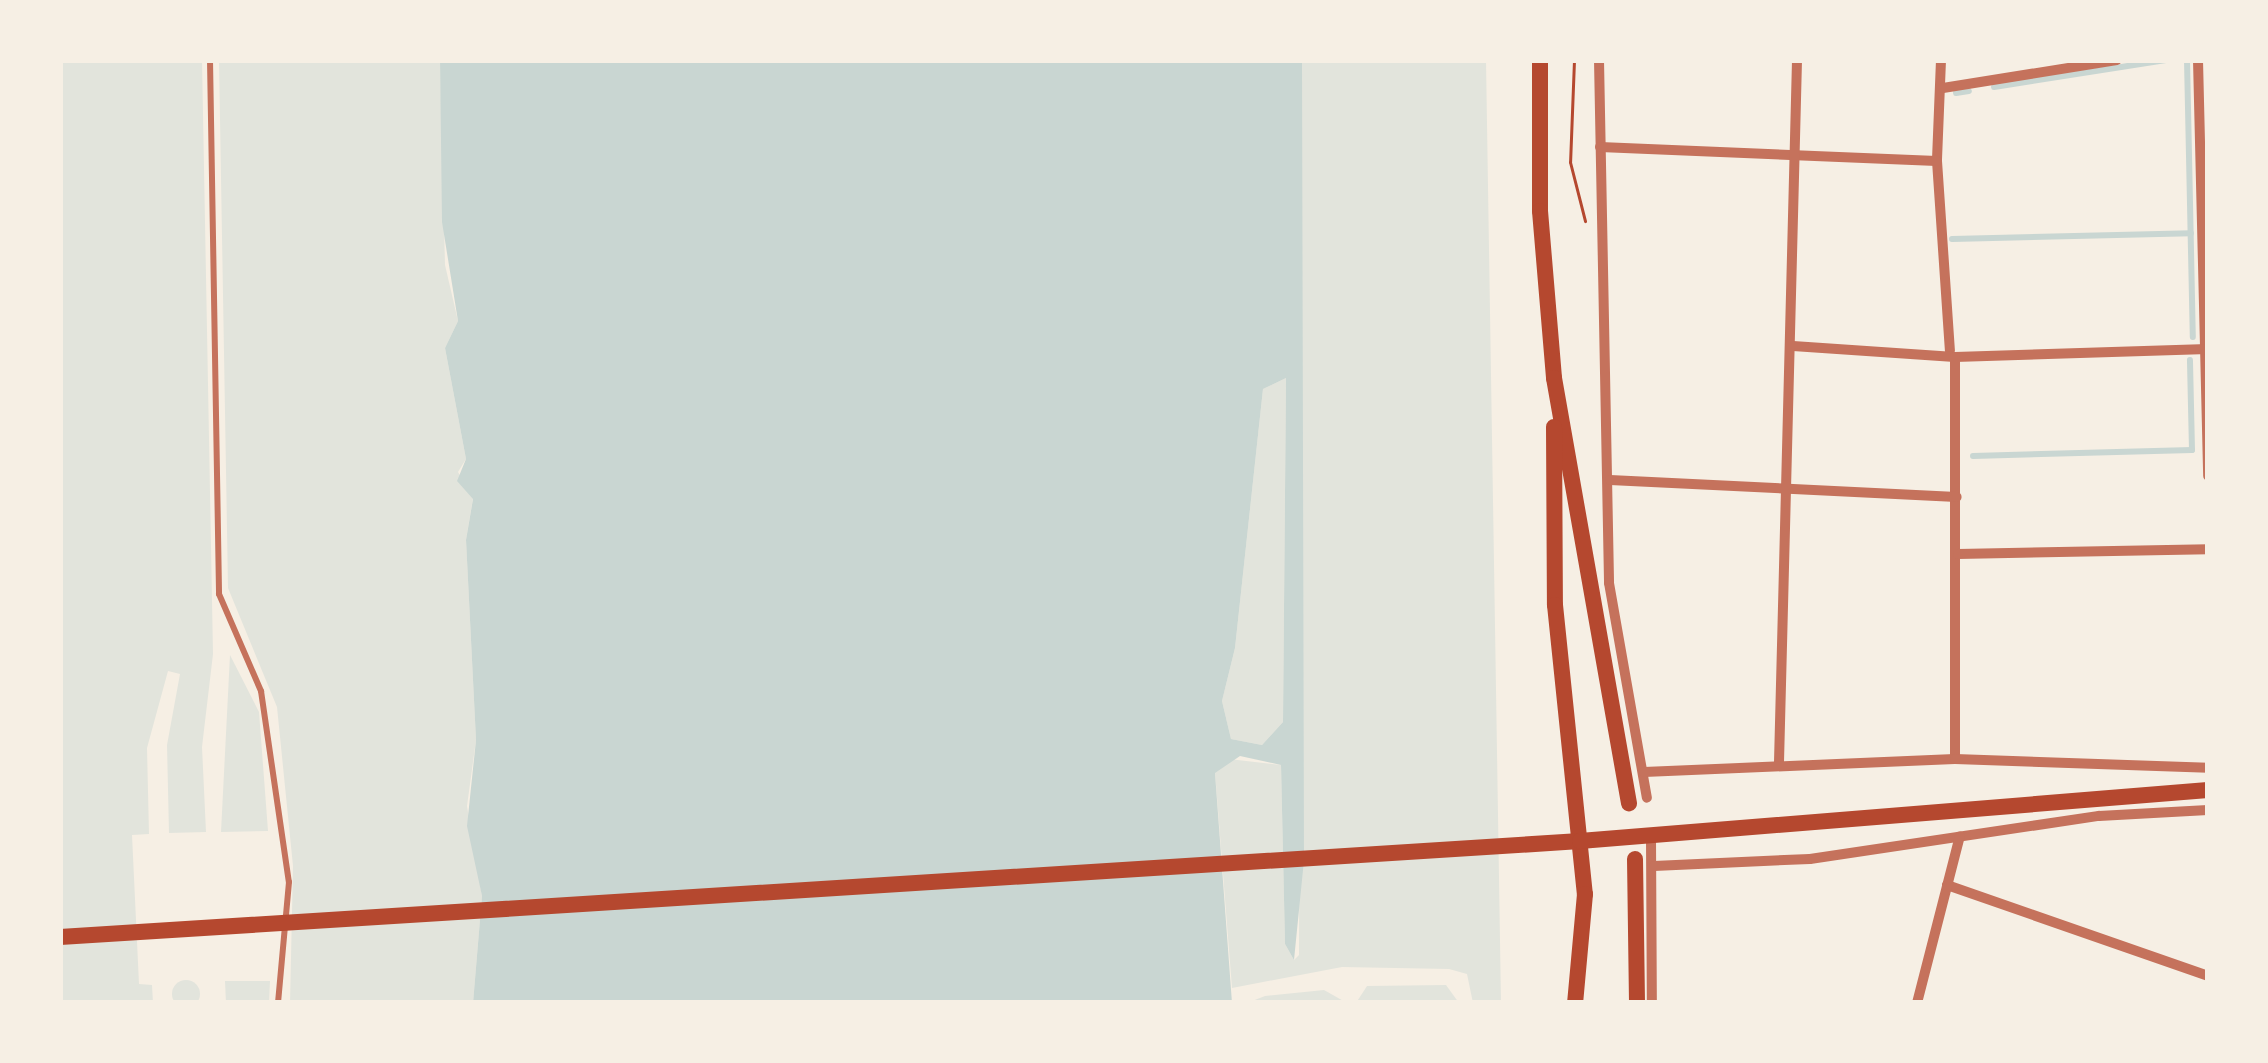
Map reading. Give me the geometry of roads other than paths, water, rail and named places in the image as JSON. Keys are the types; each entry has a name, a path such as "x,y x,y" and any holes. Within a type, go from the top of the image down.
{"main road":[{"path":"1540,60 1540,212 1554,378 1556,605 1585,894 1575,1003"},
{"path":"1554,378 1638,800"},
{"path":"60,938 1580,842 2208,790"},
{"path":"1635,859 1637,1003"}],"street":[{"path":"1600,60 1609,583 1644,772 1638,800"},
{"path":"1779,762 1790,489 1797,60"},
{"path":"1940,60 1943,88 1937,161 1953,354 1958,497 1955,759"},
{"path":"1943,88 2117,60"},
{"path":"2198,60 2208,476"},
{"path":"1600,147 1937,161"},
{"path":"1793,346 1953,354 2206,349"},
{"path":"1610,479 1958,497"},
{"path":"1958,554 2208,549"},
{"path":"1644,772 1779,762 1955,759 2208,768"},
{"path":"1654,866 1810,859 1960,836 2208,810"},
{"path":"1917,1003 1960,836"},
{"path":"1651,838 1652,1003"},
{"path":"1947,885 2208,976"}],"lane":[{"path":"210,60 219,594 261,691 283,839 289,881 278,1003"}],"waterway":[{"path":"1994,87 2166,60"},
{"path":"2187,60 2193,337"},
{"path":"1956,93 1969,91"},
{"path":"1952,239 2191,233"},
{"path":"1973,456 2192,450 2190,360"}]}
